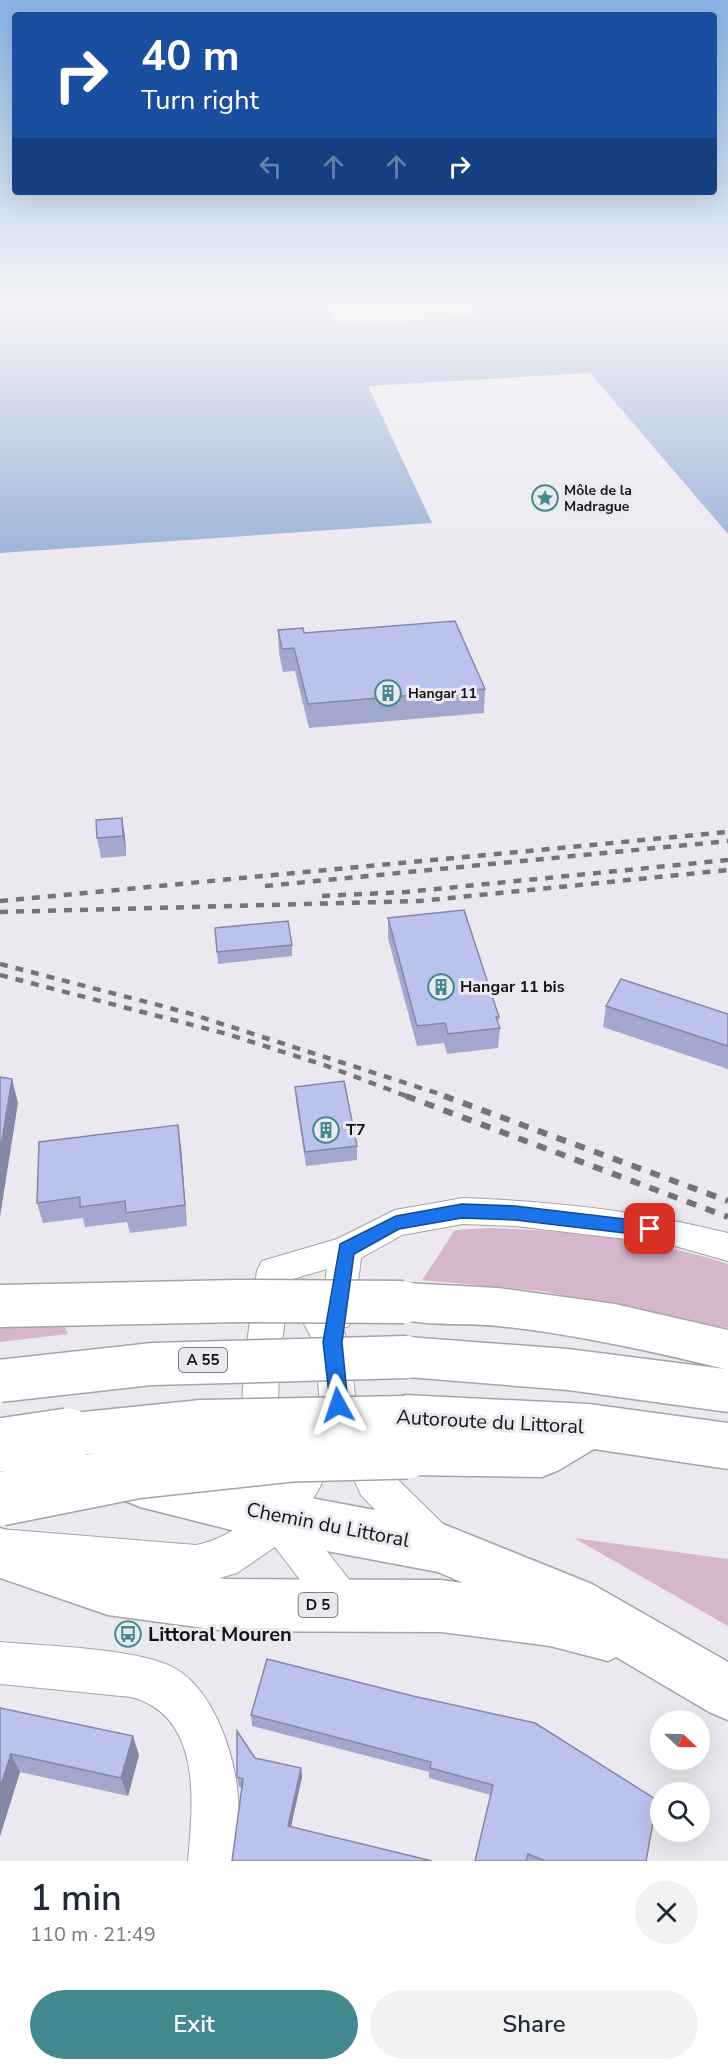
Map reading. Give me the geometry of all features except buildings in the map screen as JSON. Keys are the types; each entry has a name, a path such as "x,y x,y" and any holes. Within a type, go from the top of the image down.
{"main road":[{"path":"0,1306 239,1301 404,1302 498,1307 615,1323 728,1350"},
{"name":"A 55","path":"0,1381 47,1373 174,1360 407,1357 516,1364 640,1377 728,1391"},
{"name":"Autoroute du Littoral","path":"0,1445 162,1422 296,1415 542,1454 589,1426 728,1446"},
{"path":"0,1499 135,1472 292,1455 406,1434"},
{"name":"Chemin du Littoral","path":"0,1456 89,1470 279,1517 438,1547 574,1602 728,1693"},
{"name":"Chemin du Littoral","path":"0,1551 108,1589 226,1605 441,1606 550,1620 639,1641"}],"street":[{"path":"281,1269 346,1250 396,1223 462,1211 515,1213 647,1228 728,1247"},
{"path":"346,1250 332,1342 338,1405 374,1482 438,1547"},
{"path":"281,1269 332,1342"},
{"path":"281,1269 258,1398 260,1444 265,1473 279,1517 300,1549 344,1605"},
{"path":"89,1470 162,1460 218,1443 258,1398"},
{"path":"0,1551 196,1565 223,1559 254,1540 279,1517 306,1476 338,1405"},
{"path":"0,1663 131,1676 162,1684 187,1707 204,1737 216,1797 211,1861"}],"shaded area":[{"path":"490,1228 551,1231 640,1242 728,1264 728,1328 541,1291 422,1280 455,1230"},
{"path":"0,1315 59,1315 68,1334 0,1342"},
{"path":"574,1538 728,1559 728,1626"}],"water":[{"path":"0,392 371,392 432,523 0,553"},
{"path":"606,392 728,392 728,534"}],"railway":[{"path":"0,901 728,832"},
{"path":"265,886 728,841"},
{"path":"322,896 406,892 728,860"},
{"path":"0,912 420,901 728,870"},
{"path":"0,964 185,1012 449,1097"},
{"path":"0,975 227,1034 324,1065 409,1097"},
{"path":"406,1096 728,1217"},
{"path":"444,1096 728,1201"}],"place":[{"name":"Môle de la Madrague","path":"545,498"},
{"name":"Hangar 11","path":"388,693"},
{"name":"Hangar 11 bis","path":"441,987"},
{"name":"T7","path":"326,1130"},
{"name":"Littoral Mouren","path":"128,1634"}],"route":[{"path":"338,1405 332,1342 346,1250 396,1223 424,1216 462,1211 515,1213 650,1229"}]}
